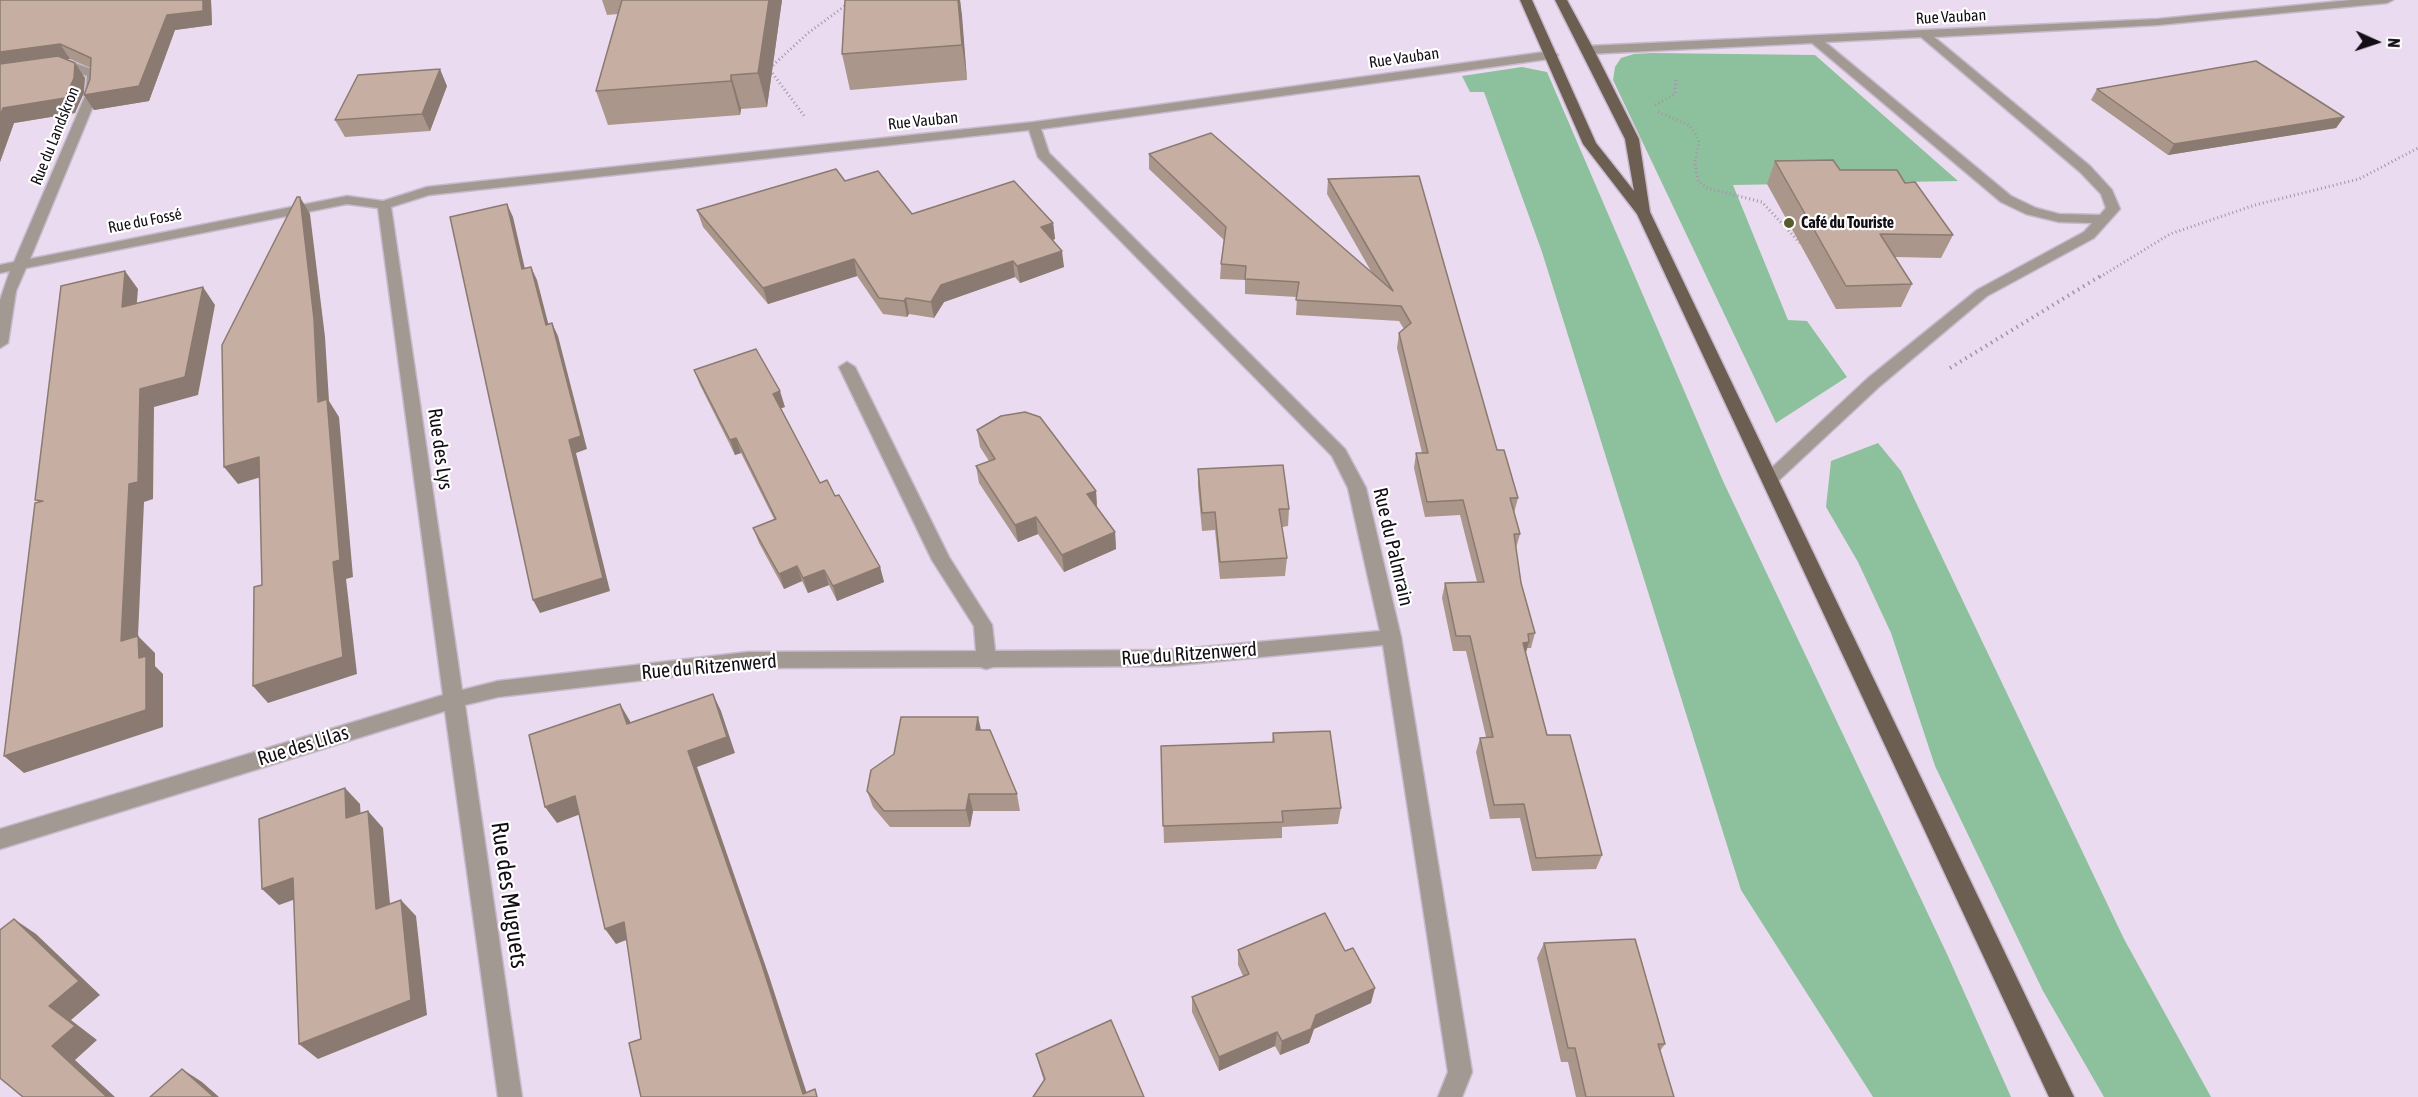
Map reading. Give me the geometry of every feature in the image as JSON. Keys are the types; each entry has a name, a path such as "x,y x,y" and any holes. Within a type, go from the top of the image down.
{"main road":[{"path":"1526,0 1590,144 1644,213 2062,1097"},
{"path":"1561,0 1632,140 1644,213"}],"street":[{"name":"Rue Vauban","path":"1588,50 2158,22 2387,0"},
{"path":"1771,478 1874,382 1982,293 2089,235 2113,209 2107,193 2085,169 1925,35"},
{"path":"1816,40 2006,199 2031,211 2059,219 2102,219"},
{"name":"Rue Vauban","path":"298,210 347,200 384,205 427,191 1034,126 1551,55"},
{"name":"Rue du Landskron","path":"19,265 92,94 93,74 82,68 69,64 39,68"},
{"name":"Rue du Palmrain","path":"1034,126 1044,154 1339,453 1357,488 1391,637 1460,1072 1450,1097"},
{"name":"Rue des Lys","path":"384,205 454,700"},
{"name":"Rue du Fossé","path":"0,269 298,210"},
{"path":"0,343 9,291 19,265"},
{"path":"847,367 941,560 983,626 986,661"},
{"name":"Rue du Ritzenwerd","path":"611,676 748,660 986,661 1169,658 1391,637"},
{"name":"Rue des Lilas","path":"0,839 454,700 498,689 611,676"},
{"name":"Rue des Muguets","path":"454,700 510,1097"}],"path":[{"path":"761,69 769,69 808,33 853,0"},
{"path":"769,69 807,121 815,150"},
{"path":"1649,109 1689,125 1695,133 1699,142 1695,163 1698,181 1707,188 1762,201 1800,243"},
{"path":"1941,374 2170,234 2255,204 2359,179 2418,148"}],"green space":[{"path":"1634,54 1815,55 1958,181 1733,185 1788,320 1807,321 1847,377 1776,423 1613,80 1615,67 1621,58"},
{"path":"1522,67 1547,72 1723,481 1947,954 2011,1097 1873,1097 1741,890 1542,252 1484,92 1470,92 1462,76"},
{"path":"1878,443 1901,471 2124,939 2211,1097 2104,1097 2043,991 1935,766 1891,633 1858,562 1826,507 1831,461"}],"building":[{"path":"0,0 203,0 203,11 167,15 139,86 84,95 90,79 91,58 60,44 0,52"},
{"path":"622,0 769,0 758,73 731,75 731,81 596,91"},
{"path":"845,0 958,0 962,45 842,54"},
{"path":"58,56 75,63 74,78 65,98 3,108 0,116 0,64"},
{"path":"2256,61 2344,117 2174,144 2097,89"},
{"path":"440,69 422,114 335,120 358,75"},
{"path":"1211,133 1393,291 1328,179 1419,176 1497,450 1504,450 1518,498 1510,498 1520,534 1514,534 1521,583 1535,633 1528,634 1529,642 1523,643 1547,735 1570,735 1602,855 1536,858 1524,804 1494,805 1480,738 1493,737 1470,636 1456,636 1445,583 1484,582 1463,500 1427,502 1416,453 1428,453 1399,333 1411,323 1401,306 1296,300 1299,282 1245,279 1246,266 1221,264 1226,227 1149,154"},
{"path":"1833,160 1840,170 1897,170 1905,183 1915,182 1953,235 1880,234 1912,284 1846,286 1775,161"},
{"path":"836,169 845,181 878,171 912,214 1014,181 1053,223 1041,227 1062,251 1017,266 1013,261 941,285 931,302 906,298 904,301 879,298 854,259 763,288 697,210"},
{"path":"297,197 300,197 314,319 318,402 327,399 340,560 333,562 343,657 253,686 254,587 262,585 259,457 224,467 222,345"},
{"path":"507,204 522,269 531,267 546,325 552,323 581,436 569,440 603,578 533,600 450,217"},
{"path":"125,271 122,307 203,287 185,377 140,389 138,482 129,484 121,641 138,636 139,658 146,656 146,710 4,756 35,503 43,501 35,500 61,286"},
{"path":"756,349 780,391 773,394 820,483 827,480 835,496 839,495 880,567 833,586 824,570 803,578 797,566 779,574 753,528 776,519 736,438 730,440 694,370"},
{"path":"1025,412 1040,417 1096,491 1087,494 1115,532 1062,555 1036,517 1015,525 976,466 995,459 977,430 1001,416"},
{"path":"1283,465 1289,509 1279,509 1287,558 1220,562 1215,512 1202,513 1198,469"},
{"path":"713,694 727,737 688,751 761,962 803,1094 815,1089 817,1097 641,1097 629,1043 641,1039 624,922 605,929 575,796 545,807 529,735 620,704 627,724"},
{"path":"901,717 978,717 976,730 990,730 1017,794 969,794 966,810 884,811 867,791 871,770 894,754"},
{"path":"1330,731 1341,808 1282,811 1283,822 1163,826 1161,746 1274,742 1273,733"},
{"path":"345,788 346,818 368,811 376,909 401,900 411,1000 299,1044 293,878 262,889 259,819"},
{"path":"1325,913 1345,951 1353,948 1375,988 1316,1015 1311,1029 1282,1041 1277,1032 1219,1057 1192,997 1249,974 1238,950"},
{"path":"14,919 79,981 49,1006 75,1026 52,1046 107,1097 23,1097 0,1078 0,930"},
{"path":"1635,939 1665,1044 1658,1044 1674,1097 1586,1097 1575,1048 1568,1048 1544,943"},
{"path":"1111,1020 1144,1097 1033,1097 1045,1079 1036,1054"},
{"path":"182,1069 214,1097 150,1097"}],"place":[{"name":"Café du Touriste","path":"1789,223"}]}
